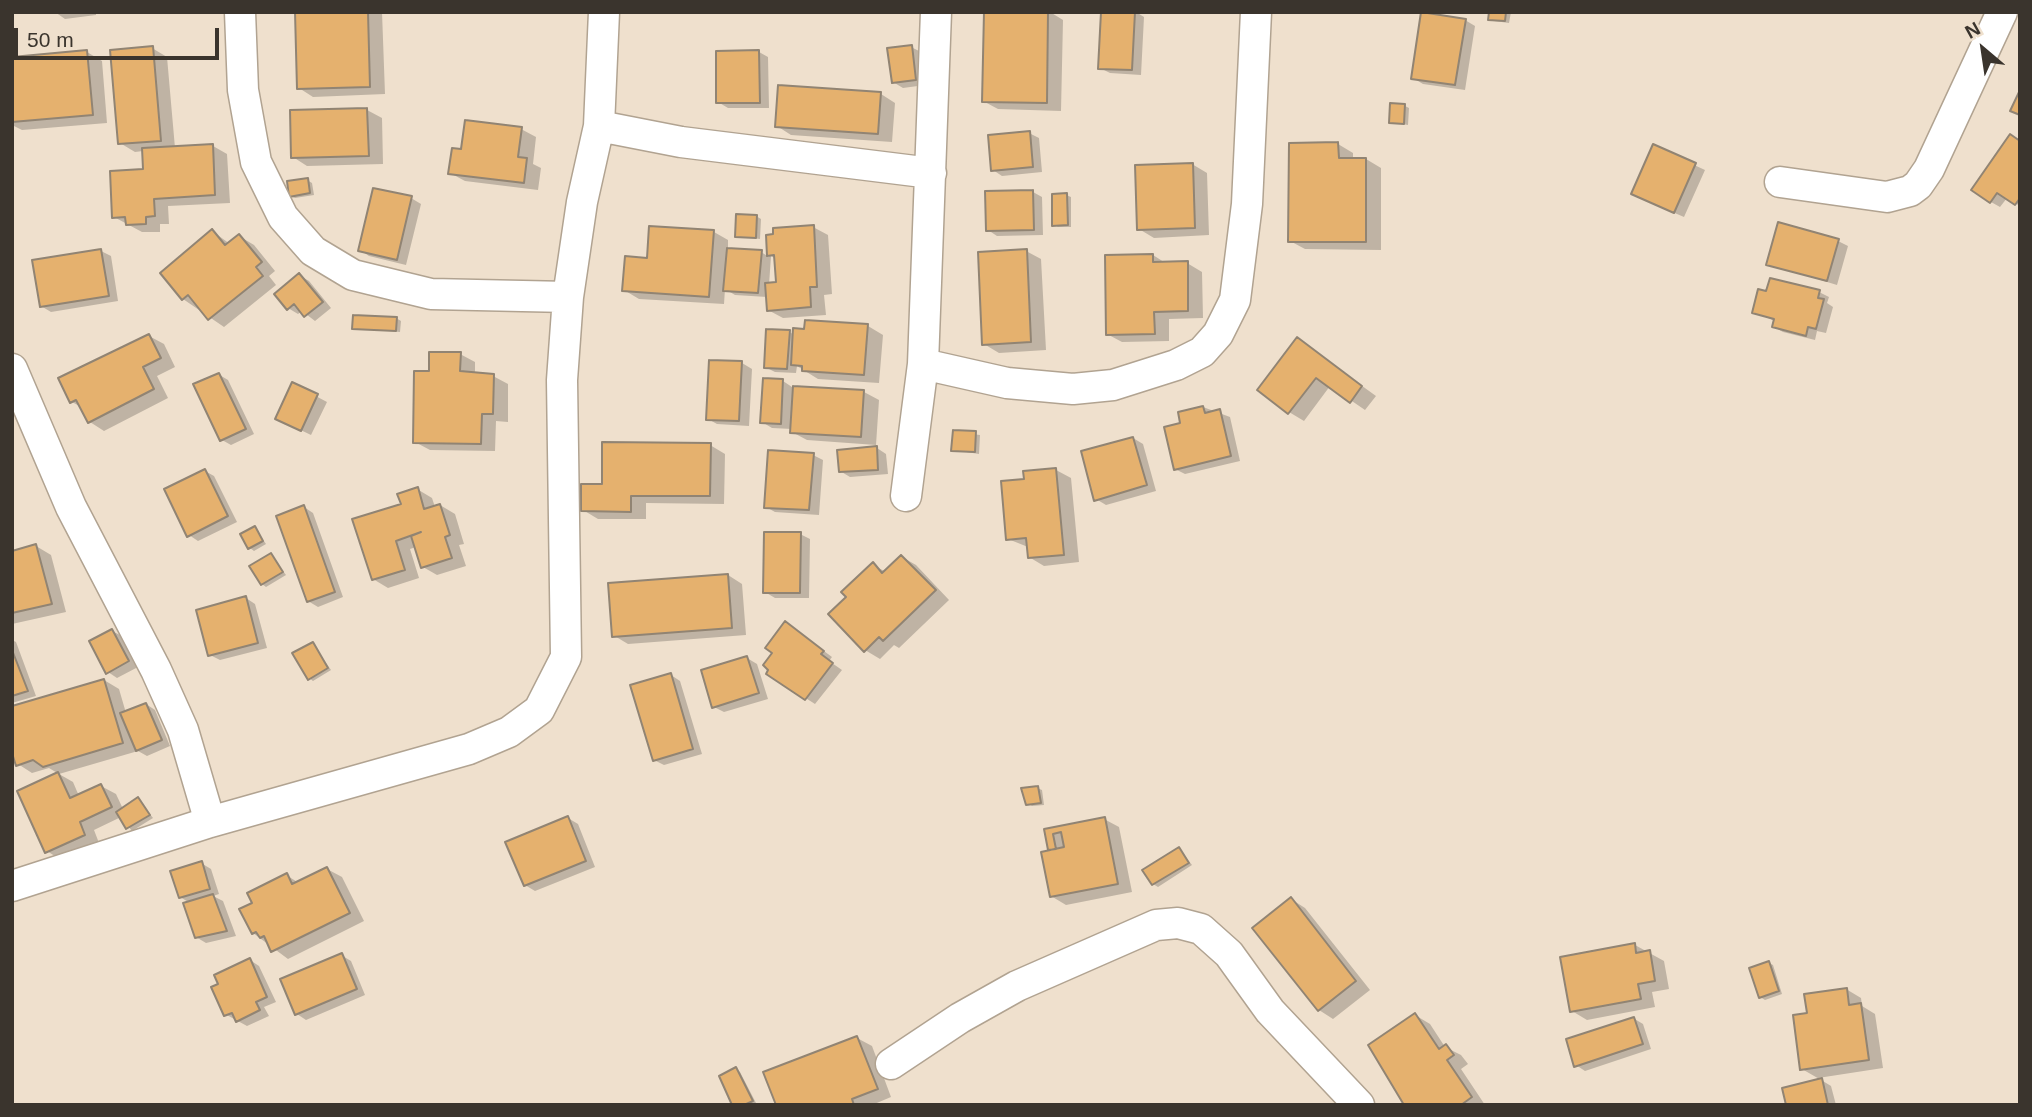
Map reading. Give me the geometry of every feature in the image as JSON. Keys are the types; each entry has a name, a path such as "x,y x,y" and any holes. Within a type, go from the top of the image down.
{"street":[{"path":"240,12 243,89 256,162 283,217 313,251 353,275 431,294 568,297"},
{"path":"12,886 210,822 469,749 509,732 539,710 566,657 562,380 568,297 582,202 599,127 604,12"},
{"path":"906,496 923,364 936,12"},
{"path":"923,364 995,381 1073,388 1113,385 1167,368 1202,352 1218,334 1235,300 1248,204 1256,12"},
{"path":"1780,182 1887,197 1918,186 1929,169 2002,12"},
{"path":"599,127 681,142 931,173"},
{"path":"12,369 71,507 156,670 183,730 210,822"},
{"path":"891,1064 960,1018 1017,986 1156,926 1178,923 1201,929 1228,954 1270,1011 1359,1105"}],"building":[{"path":"295,12 368,12 370,87 297,89"},
{"path":"984,12 1048,12 1047,103 982,102"},
{"path":"1101,12 1135,12 1132,70 1098,69"},
{"path":"1421,12 1466,19 1455,85 1411,79"},
{"path":"1489,12 1506,12 1505,21 1488,20"},
{"path":"912,45 916,80 892,83 887,48"},
{"path":"153,46 161,141 118,144 110,50"},
{"path":"87,50 93,115 12,122 12,57"},
{"path":"759,50 760,103 716,103 716,51"},
{"path":"778,85 881,92 878,134 775,127"},
{"path":"2020,90 2020,115 2010,111"},
{"path":"1390,103 1405,104 1404,124 1389,123"},
{"path":"367,108 369,156 291,158 290,110"},
{"path":"465,120 522,127 518,157 527,158 524,183 448,174 452,148 461,149"},
{"path":"1030,131 1033,167 991,171 988,135"},
{"path":"2010,134 2020,141 2020,198 2015,205 1997,193 1990,203 1971,190"},
{"path":"1338,142 1339,158 1366,158 1366,242 1288,242 1289,143"},
{"path":"213,144 215,195 154,199 155,216 146,217 146,224 126,225 125,217 112,218 110,171 143,169 142,148"},
{"path":"1653,144 1696,163 1674,213 1631,194"},
{"path":"1193,163 1195,228 1137,230 1135,165"},
{"path":"308,178 310,193 289,197 287,181"},
{"path":"373,188 412,196 397,260 358,251"},
{"path":"1033,190 1034,230 986,231 985,191"},
{"path":"1067,193 1068,225 1052,226 1052,194"},
{"path":"736,214 757,215 756,238 735,237"},
{"path":"1778,222 1839,239 1827,281 1766,265"},
{"path":"814,225 817,287 810,287 811,307 767,311 765,283 776,282 774,255 767,256 766,235 773,234 773,228"},
{"path":"649,226 714,230 709,297 622,291 625,256 647,258"},
{"path":"212,229 225,245 239,234 262,262 256,267 263,276 208,320 188,295 182,300 160,273"},
{"path":"727,248 762,250 758,293 723,291"},
{"path":"101,249 109,296 40,307 32,260"},
{"path":"1027,249 1031,342 982,345 978,252"},
{"path":"1153,254 1153,262 1188,261 1188,311 1154,312 1155,334 1106,335 1105,255"},
{"path":"299,273 323,302 304,317 294,304 287,310 274,294"},
{"path":"1770,278 1820,290 1818,298 1824,299 1816,329 1808,327 1806,336 1772,327 1774,319 1752,313 1758,289 1766,291"},
{"path":"353,315 397,317 396,331 352,329"},
{"path":"805,320 868,324 864,375 802,371 802,366 791,365 793,328 804,329"},
{"path":"766,329 790,330 787,369 764,368"},
{"path":"149,334 161,358 143,367 154,389 88,423 76,400 70,403 58,378"},
{"path":"1297,337 1362,386 1350,403 1316,378 1288,414 1257,390"},
{"path":"429,352 461,352 460,371 494,374 493,414 482,414 481,444 413,443 414,371 429,371"},
{"path":"709,360 742,361 739,421 706,420"},
{"path":"219,373 246,429 220,441 193,384"},
{"path":"763,378 783,379 781,424 760,423"},
{"path":"292,382 318,394 301,431 275,419"},
{"path":"793,386 864,390 861,437 790,433"},
{"path":"1203,406 1205,413 1220,409 1231,456 1174,470 1164,427 1180,423 1178,412"},
{"path":"953,430 976,431 975,452 951,451"},
{"path":"1133,437 1147,485 1094,501 1081,451"},
{"path":"602,442 711,443 710,496 631,496 631,512 581,511 581,484 602,484"},
{"path":"877,446 878,470 839,472 837,450"},
{"path":"768,450 814,453 809,510 764,508"},
{"path":"1056,468 1064,555 1028,558 1026,538 1006,540 1001,481 1024,479 1023,471"},
{"path":"205,469 228,516 187,537 164,489"},
{"path":"418,487 424,509 440,504 450,535 445,537 452,558 421,568 411,536 421,532 396,541 405,570 372,580 352,519 401,504 397,494"},
{"path":"304,505 335,592 307,602 276,516"},
{"path":"255,526 263,541 248,549 240,534"},
{"path":"764,532 801,532 800,593 763,593"},
{"path":"36,544 52,604 12,613 12,551"},
{"path":"271,553 283,572 261,585 249,566"},
{"path":"901,555 936,590 883,641 879,637 864,652 828,614 846,597 841,592 873,562 882,573"},
{"path":"728,574 732,628 612,637 608,583"},
{"path":"246,596 258,643 208,656 196,610"},
{"path":"785,621 824,651 821,654 833,663 805,700 766,674 768,670 763,665 772,653 765,648"},
{"path":"112,629 129,661 106,674 89,641"},
{"path":"313,642 328,668 308,680 292,653"},
{"path":"12,650 28,691 12,696"},
{"path":"747,656 759,693 712,708 701,670"},
{"path":"671,673 693,749 653,761 630,685"},
{"path":"104,679 123,743 43,767 33,760 16,766 12,753 12,706"},
{"path":"146,703 162,740 136,751 120,713"},
{"path":"58,772 70,798 101,784 112,807 80,822 85,835 45,853 17,791"},
{"path":"1038,786 1041,803 1026,805 1021,788"},
{"path":"138,797 150,815 126,829 116,812"},
{"path":"568,816 586,861 524,886 505,842"},
{"path":"1105,817 1118,884 1050,897 1041,852 1053,849 1048,850 1044,829","holes":["1061,832 1064,847 1056,849 1053,834"]},
{"path":"1179,847 1189,863 1152,885 1142,870"},
{"path":"202,861 210,889 179,898 170,871"},
{"path":"327,867 350,913 271,952 264,936 260,938 256,932 252,934 239,909 252,903 247,893 287,873 292,884"},
{"path":"213,894 227,931 195,938 183,903"},
{"path":"1291,897 1356,981 1318,1011 1252,928"},
{"path":"1635,943 1636,953 1650,950 1655,981 1638,984 1641,999 1570,1012 1560,957"},
{"path":"342,953 357,989 295,1015 280,979"},
{"path":"250,958 267,997 256,1002 260,1010 236,1022 232,1013 224,1016 211,987 218,984 214,975"},
{"path":"1769,961 1779,991 1759,998 1749,968"},
{"path":"1847,988 1849,1005 1861,1003 1869,1060 1800,1070 1793,1015 1807,1013 1804,994"},
{"path":"1415,1013 1439,1049 1446,1044 1454,1055 1447,1060 1472,1097 1461,1105 1404,1105 1368,1045"},
{"path":"1634,1017 1643,1044 1574,1067 1566,1039"},
{"path":"857,1036 878,1089 852,1099 854,1105 776,1105 763,1072"},
{"path":"736,1067 753,1101 744,1105 732,1105 719,1076"},
{"path":"1822,1078 1828,1105 1786,1105 1782,1088"}]}
